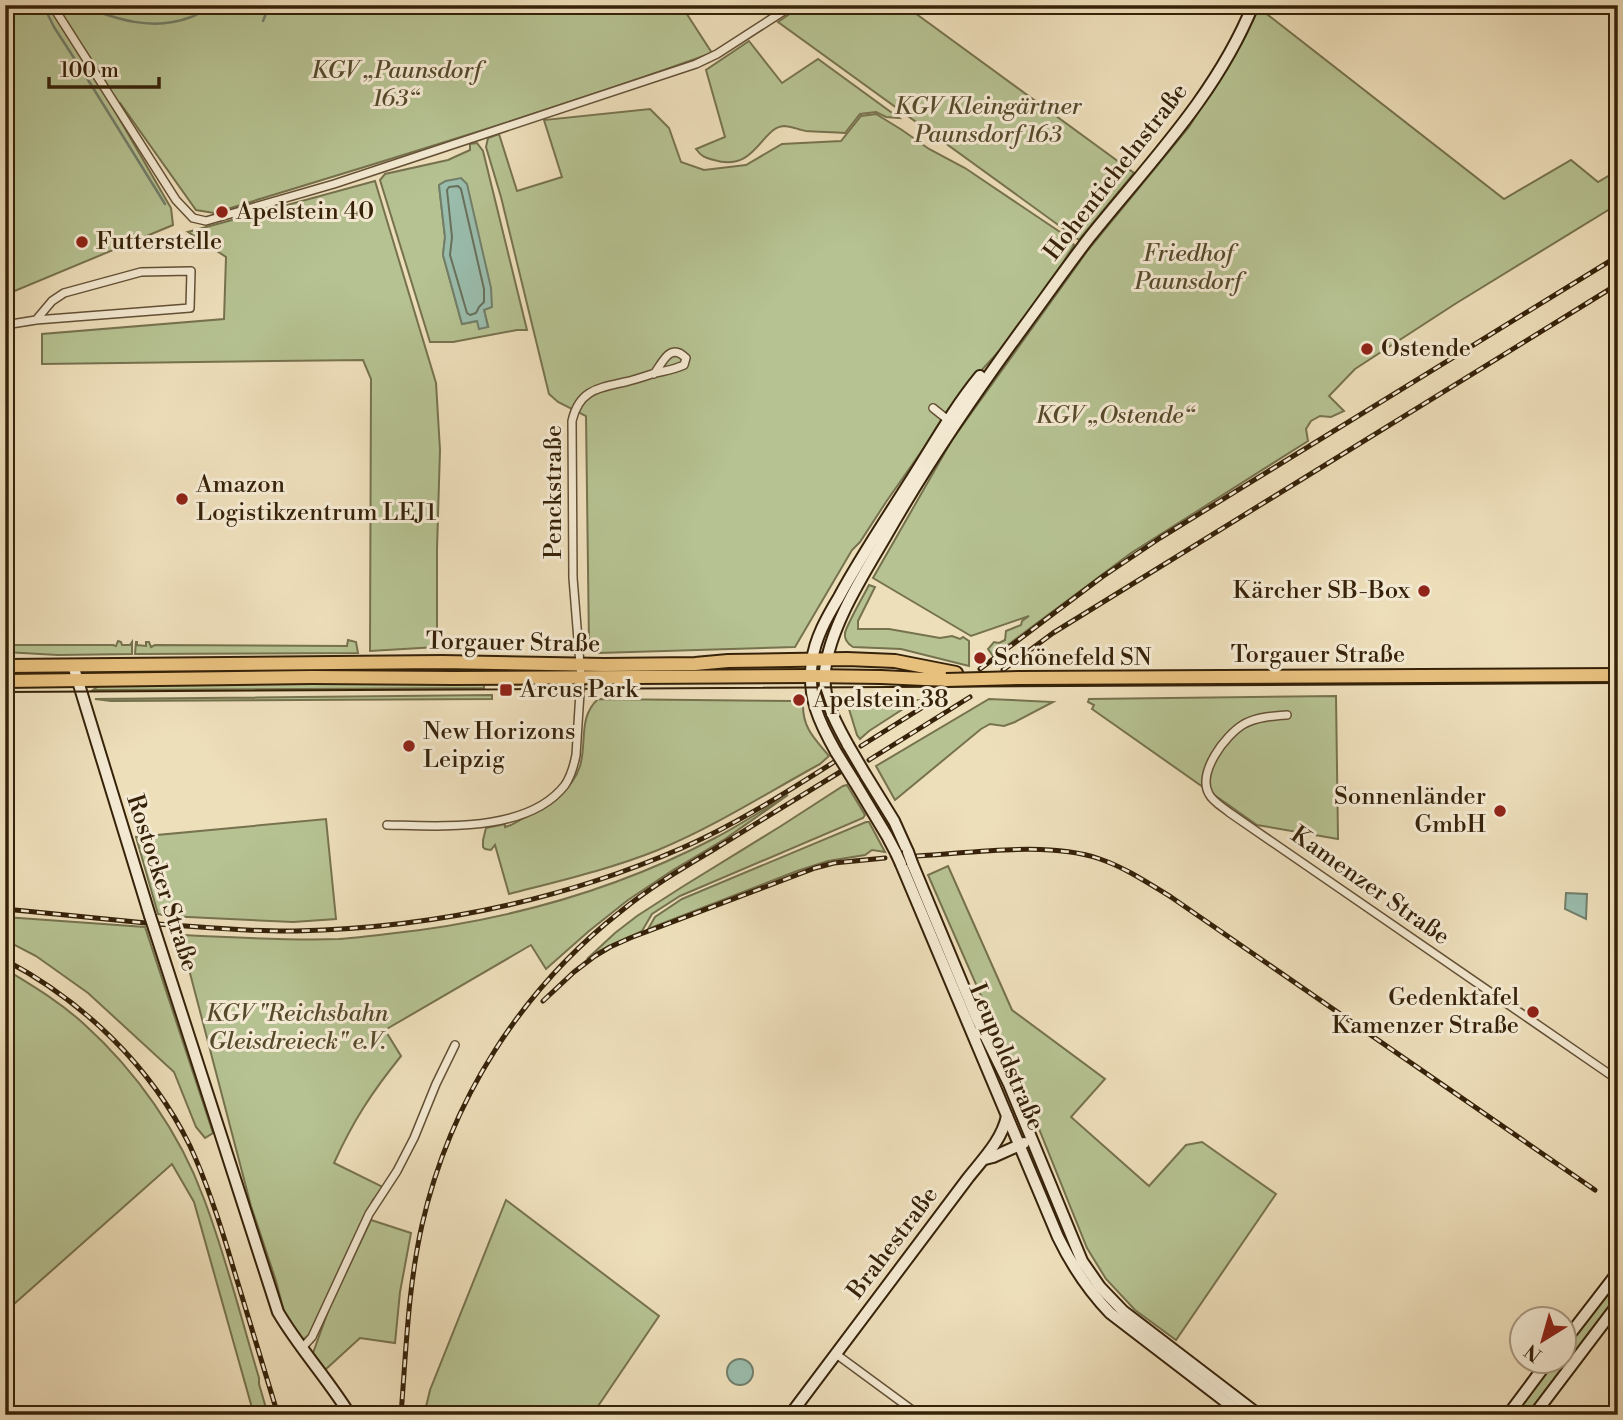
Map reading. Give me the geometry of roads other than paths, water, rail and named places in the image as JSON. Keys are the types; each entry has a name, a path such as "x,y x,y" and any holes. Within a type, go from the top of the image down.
{"main road":[{"name":"Hohentichelnstraße","path":"825,676 835,634 849,604 887,533 944,441 1000,358 1088,239 1189,116 1220,71 1240,36 1253,5"},
{"name":"Hohentichelnstraße","path":"812,659 820,632 847,581 948,420 982,374 1000,358"},
{"name":"Torgauer Straße","path":"5,681 581,671 728,661 812,659 895,661 951,677"},
{"name":"Leupoldstraße","path":"812,659 811,676 817,714 853,781 904,858 1009,1084 1082,1261 1100,1287 1123,1311 1259,1415"},
{"name":"Torgauer Straße","path":"5,666 427,662 581,671 811,676 1021,678 1618,675"},
{"name":"Rostocker Straße","path":"73,665 150,916 278,1312 350,1415"},
{"name":"Leupoldstraße","path":"825,676 828,705 834,720 894,821 904,858 1007,1116 1068,1257 1094,1296 1110,1313 1243,1415"},
{"path":"987,1155 1003,1130 1007,1116"},
{"name":"Brahestraße","path":"790,1415 987,1155 1030,1136"},
{"path":"1578,1323 1618,1272"},
{"path":"1534,1415 1618,1304"},
{"path":"1508,1415 1539,1374"}],"street":[{"path":"52,5 176,200 193,218 206,221 334,184 696,64 717,54 793,5"},
{"path":"5,326 36,320 191,308 191,271 141,272 64,293 52,301 36,320"},
{"name":"Penckstraße","path":"387,825 480,824 525,812 556,794 566,783 576,755 581,671 574,586 571,430 574,411 592,391 654,374"},
{"path":"933,408 948,420"},
{"name":"Kamenzer Straße","path":"1287,715 1262,717 1244,724 1231,734 1214,754 1209,766 1206,788 1209,796 1618,1080"},
{"path":"302,1348 312,1337 369,1214 397,1171 414,1138 455,1045"},
{"path":"836,1354 919,1415"}],"water":[{"path":"461,178 467,184 491,288 492,307 484,310 488,327 479,329 477,321 462,324 443,255 445,237 439,185"},
{"path":"1566,893 1587,894 1586,919 1565,909"},
{"path":"740,1359 749,1363 753,1372 749,1381 740,1385 731,1381 727,1372 731,1363"}],"waterway":[{"path":"43,5 54,27 165,204"},
{"path":"79,5 120,19 148,23 177,21 194,16 210,5"},
{"path":"263,21 265,5"}],"tram line":[{"path":"5,692 1618,683"}],"railway":[{"path":"980,669 1102,577 1160,538 1618,256"},
{"path":"1003,670 1053,633 1618,284"},
{"path":"861,746 939,697"},
{"path":"869,760 970,697"},
{"path":"158,924 262,931 346,929 444,917 541,897 636,867 702,839 760,808 834,762"},
{"path":"401,1415 411,1296 422,1225 434,1179 451,1135 494,1051 551,976 620,912 665,879 840,772"},
{"path":"917,856 1034,849 1079,854 1119,867 1171,897 1595,1190"},
{"path":"543,1001 595,956 630,938 815,868 834,863 885,858"},
{"path":"5,909 146,923"},
{"path":"5,960 61,995 112,1038 156,1089 174,1117 190,1146 214,1206 278,1415"}],"place":[{"name":"Apelstein 40","path":"222,212"},
{"name":"Futterstelle","path":"82,242"},
{"name":"Ostende","path":"1367,349"},
{"name":"Amazon Logistikzentrum LEJ1","path":"182,499"},
{"name":"Kärcher SB-Box","path":"1424,591"},
{"name":"Schönefeld SN","path":"980,658"},
{"name":"Arcus Park","path":"506,690"},
{"name":"Apelstein 38","path":"799,700"},
{"name":"New Horizons Leipzig","path":"409,746"},
{"name":"Sonnenländer GmbH","path":"1500,811"},
{"name":"Gedenktafel Kamenzer Straße","path":"1533,1012"}],"park label":[{"name":"KGV „Paunsdorf 163“","path":"396,85"},
{"name":"KGV Kleingärtner Paunsdorf 163","path":"988,121"},
{"name":"Friedhof Paunsdorf","path":"1188,268"},
{"name":"KGV „Ostende“","path":"1115,416"},
{"name":"KGV \"Reichsbahn Gleisdreieck\" e.V.","path":"297,1028"}]}
